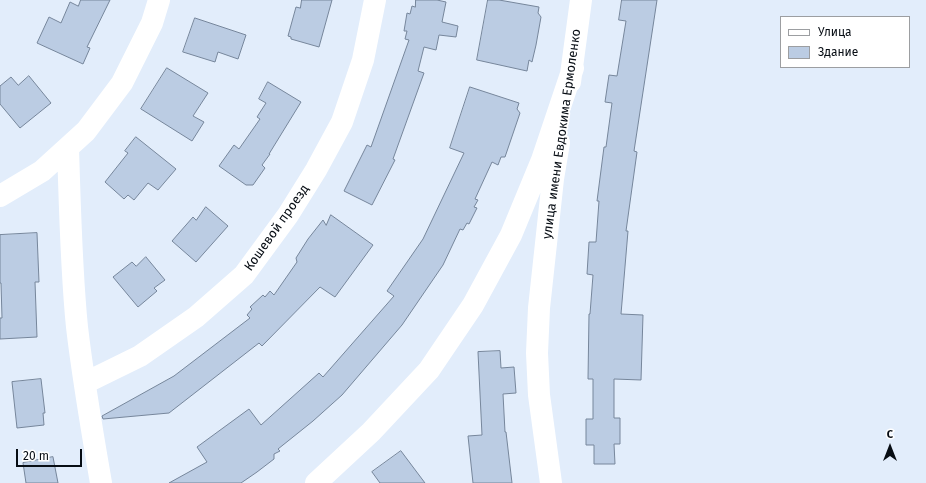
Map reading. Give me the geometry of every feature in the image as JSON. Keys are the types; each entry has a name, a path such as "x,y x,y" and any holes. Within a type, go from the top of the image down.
{"street":[{"path":"0,196 42,171 86,131 122,83 152,23 159,0"},
{"name":"Кошевой проезд","path":"85,383 140,356 196,317 244,275 288,215 316,170 342,122 363,60 375,0"},
{"name":"улица имени Евдокима Ермоленко","path":"551,483 539,395 537,353 539,308 552,179 573,68 581,0"},
{"path":"316,483 371,432 429,370 472,305 511,235 542,160 573,68"},
{"path":"68,148 71,256 77,327 101,483"}],"building":[{"path":"81,0 110,0 87,47 90,48 83,64 37,43 49,17 61,23 70,2 78,6"},
{"path":"302,0 332,0 319,47 291,39 291,37 288,36 296,7 300,8"},
{"path":"416,0 437,0 446,2 442,22 458,26 456,37 439,35 436,50 424,47 418,71 424,73 393,159 395,160 372,205 344,191 367,145 371,147 409,40 405,39 407,31 404,31 407,13 410,14 412,6 415,7"},
{"path":"488,0 499,0 539,7 538,13 541,17 536,45 532,62 529,60 527,71 477,60"},
{"path":"622,0 657,0 634,151 637,152 626,231 628,231 621,314 643,315 641,380 614,379 614,418 620,418 620,444 614,444 615,464 594,464 594,445 586,445 586,419 593,419 593,379 588,379 589,314 593,275 587,274 589,242 596,242 599,201 597,201 604,147 606,147 612,103 605,102 609,75 617,76 626,21 619,20"},
{"path":"195,18 246,35 238,59 218,52 215,62 183,52"},
{"path":"167,68 208,93 193,116 204,122 192,141 141,109"},
{"path":"29,76 51,103 20,128 0,104 0,86 11,77 18,85"},
{"path":"268,82 301,102 262,165 265,168 253,185 246,185 219,166 234,145 239,149 260,119 257,117 266,103 259,99"},
{"path":"470,87 519,103 517,109 520,113 505,157 501,157 498,165 492,162 475,199 478,200 474,207 477,208 469,224 467,223 463,230 460,229 443,265 402,325 342,395 278,449 280,451 274,454 274,459 241,483 169,483 207,462 197,447 249,409 261,425 319,373 323,377 394,296 387,291 423,239 464,153 450,148"},
{"path":"136,137 176,169 158,190 148,183 134,200 128,195 124,199 105,182 128,153 125,151"},
{"path":"206,207 228,226 196,262 172,241 193,217 196,220"},
{"path":"331,215 373,245 335,297 320,287 262,346 259,343 169,413 103,419 102,416 174,376 250,318 247,315 252,309 250,307 263,295 265,297 270,291 274,295 297,262 296,258 308,239 323,220 326,225"},
{"path":"37,233 39,282 35,282 37,337 0,339 0,318 2,318 0,235"},
{"path":"146,257 165,280 154,288 157,291 138,307 113,277 132,262 136,266"},
{"path":"500,351 501,368 514,367 516,393 503,394 505,432 512,483 473,483 468,436 482,435 478,352"},
{"path":"41,379 45,413 43,413 44,425 17,428 12,382"},
{"path":"401,451 425,483 380,483 372,472"},
{"path":"53,457 58,483 26,483 23,463"}]}
